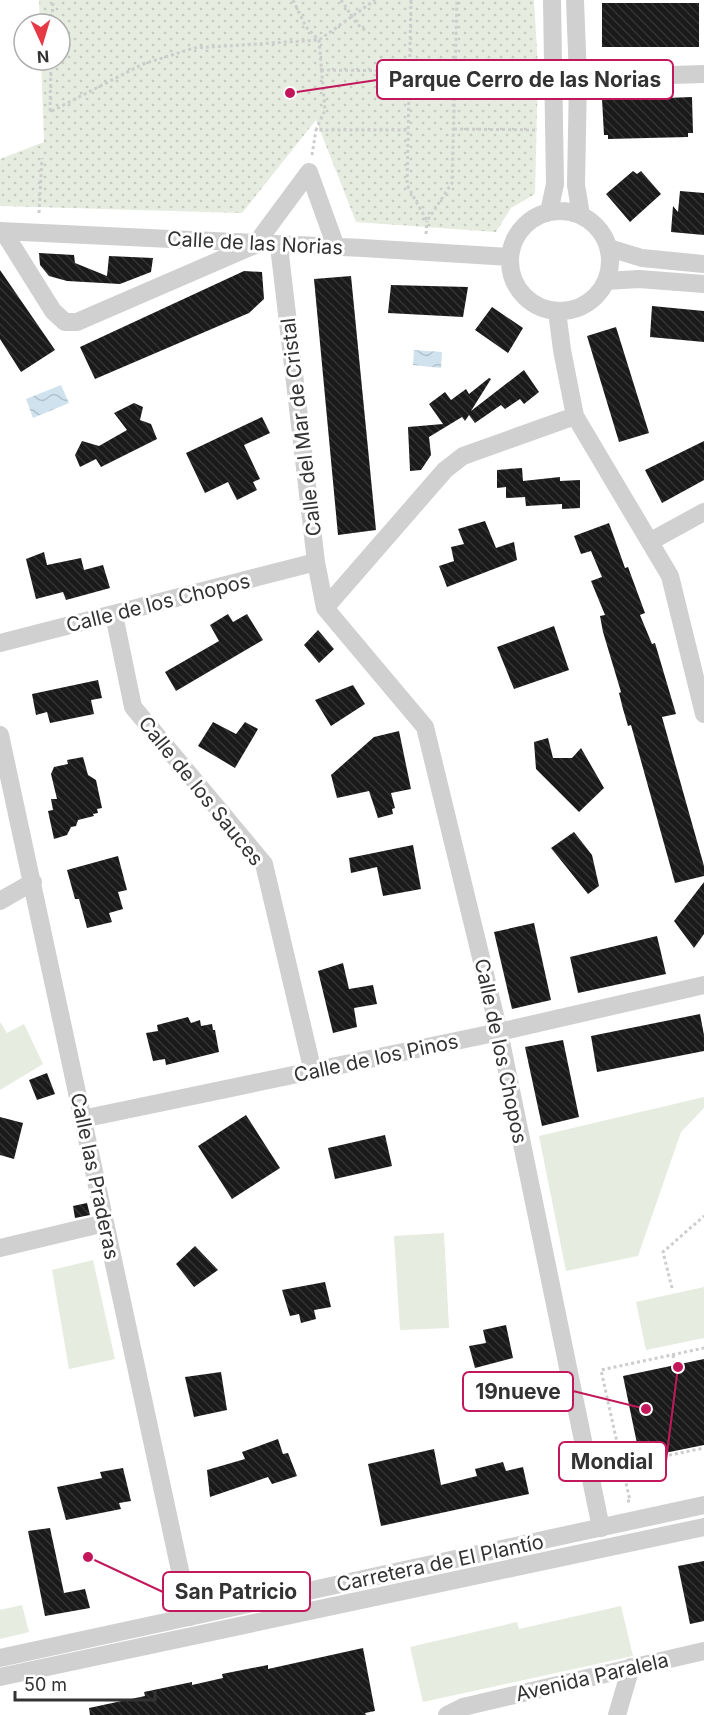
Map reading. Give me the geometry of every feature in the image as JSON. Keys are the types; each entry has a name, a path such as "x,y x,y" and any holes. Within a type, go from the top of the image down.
{"street":[{"path":"549,212 555,184 552,0"},
{"path":"575,0 578,78 576,185 581,215"},
{"path":"578,78 704,75"},
{"path":"2,231 53,311 64,322 77,322 255,245 309,172"},
{"path":"309,172 336,247"},
{"path":"565,211 581,215 593,223 603,235 609,248 610,265 606,281 598,294 573,309 557,311 542,308 528,300 518,288 511,273 510,257 514,242 522,228 534,218 549,212 565,211"},
{"name":"Calle de las Norias","path":"2,231 510,257"},
{"name":"Calle del Mar de Cristal","path":"279,246 316,562 325,608"},
{"path":"609,248 642,258 704,264"},
{"path":"606,281 639,279 704,284"},
{"path":"557,311 575,416 670,576 704,714"},
{"path":"325,608 445,470 463,456 575,416"},
{"path":"651,541 704,512"},
{"name":"Calle de los Chopos","path":"0,643 316,562"},
{"name":"Calle de los Chopos","path":"325,608 425,727 499,1032 601,1528"},
{"name":"Calle de los Sauces","path":"114,615 133,707 264,864 313,1072"},
{"name":"Calle las Praderas","path":"0,735 190,1617"},
{"path":"0,901 33,882"},
{"name":"Calle de los Pinos","path":"82,1119 499,1032 704,985"},
{"path":"0,1248 105,1223"},
{"name":"Carretera de El Plantío","path":"0,1658 704,1505"},
{"name":"Carretera de El Plantío","path":"0,1677 704,1527"},
{"name":"Avenida Paralela","path":"447,1715 463,1707 704,1651"},
{"path":"617,1715 631,1667"}],"path":[{"path":"293,0 306,27 319,40 325,110 316,130 309,172"},
{"path":"340,0 351,17 366,31"},
{"path":"51,72 50,112 143,64 194,48 319,40 375,0"},
{"path":"411,0 407,185 427,221 452,183 457,0"},
{"path":"321,70 410,71"},
{"path":"455,72 555,75"},
{"path":"453,129 555,130"},
{"path":"316,130 408,130"},
{"path":"39,213 42,158"},
{"path":"672,1288 663,1252 704,1216"},
{"path":"596,1508 630,1501 602,1370 704,1348"},
{"path":"673,1355 675,1365"},
{"path":"622,1465 704,1448"}],"shaded area":[{"path":"39,0 534,0 538,67 535,194 511,208 496,232 356,222 316,120 242,213 0,206 0,159 44,142 41,72 72,72 72,12 40,12"},
{"path":"0,1022 7,1033 24,1024 43,1064 0,1090"},
{"path":"704,1097 704,1108 681,1132 638,1256 566,1271 539,1136"},
{"path":"444,1233 449,1328 400,1330 394,1236"},
{"path":"93,1260 115,1359 69,1369 52,1270"},
{"path":"704,1287 704,1338 646,1350 636,1302"},
{"path":"22,1605 29,1632 0,1639 0,1610"},
{"path":"621,1606 633,1656 423,1702 410,1647 517,1622 519,1629"}],"water":[{"path":"414,350 442,352 441,368 413,365"},
{"path":"61,385 69,403 33,418 26,399"}],"building":[{"path":"602,3 699,3 699,47 602,47"},
{"path":"639,97 639,99 692,97 693,133 688,133 688,137 608,139 608,135 604,135 602,99"},
{"path":"633,171 637,174 641,171 661,194 630,222 606,194"},
{"path":"680,191 704,193 704,235 671,232 673,206 678,212"},
{"path":"39,253 74,255 75,263 107,276 109,256 153,258 151,272 120,284 67,281 49,276 40,265"},
{"path":"0,270 55,350 21,372 0,339"},
{"path":"244,271 262,272 264,299 249,313 95,379 80,347"},
{"path":"351,276 376,530 338,535 314,279"},
{"path":"391,285 468,287 463,317 388,313"},
{"path":"652,306 704,311 704,342 650,337"},
{"path":"492,307 523,328 508,353 475,330"},
{"path":"616,327 649,433 619,442 587,336"},
{"path":"524,370 539,392 524,404 520,399 505,409 501,405 475,423 469,415 465,421 462,417 429,437 431,455 421,470 410,471 408,427 443,424 429,404 445,392 451,400 466,389 469,394 489,378 491,379 471,411"},
{"path":"134,403 143,407 140,420 151,424 157,439 101,467 96,459 80,467 75,455 82,441 99,446 127,430 114,413"},
{"path":"262,417 270,433 244,445 260,479 253,482 257,490 237,500 228,482 205,493 186,453"},
{"path":"704,441 704,480 662,503 645,470"},
{"path":"522,468 523,481 560,477 560,481 580,480 580,508 562,509 562,504 526,506 525,497 506,498 506,487 497,488 497,470"},
{"path":"485,521 496,548 514,542 517,560 447,587 439,566 454,561 451,547 464,544 458,529"},
{"path":"609,523 625,568 628,567 645,613 640,615 652,644 655,643 676,714 662,717 704,866 704,876 675,883 631,725 628,726 623,709 619,693 621,692 603,632 600,616 605,615 591,581 602,577 591,551 581,554 574,536"},
{"path":"44,552 47,565 81,558 84,570 103,565 110,588 66,600 63,592 36,599 26,559"},
{"path":"228,614 233,622 247,614 263,640 176,691 165,672 219,641 210,625"},
{"path":"554,626 569,670 514,689 497,647"},
{"path":"318,630 334,649 319,663 304,645"},
{"path":"98,680 102,698 91,700 94,714 50,723 47,712 36,715 32,694"},
{"path":"353,685 365,704 331,726 315,700"},
{"path":"213,722 236,734 245,722 258,729 235,768 198,746"},
{"path":"399,731 411,789 391,793 395,808 392,809 393,814 378,818 369,791 337,798 331,775 374,737"},
{"path":"548,738 553,758 572,758 581,748 604,788 579,812 536,769 534,742"},
{"path":"83,757 88,775 96,780 102,808 97,809 98,813 93,814 94,816 78,820 76,826 71,827 67,835 54,839 48,811 53,810 51,799 57,799 51,774 54,767 68,764 67,760"},
{"path":"574,832 592,855 599,886 588,894 551,848"},
{"path":"413,845 421,889 383,896 377,867 351,873 349,858"},
{"path":"118,856 127,890 118,892 123,909 109,913 112,922 87,928 79,899 75,899 67,870"},
{"path":"704,882 704,934 694,948 674,921"},
{"path":"534,923 551,1000 512,1009 494,932"},
{"path":"657,936 666,974 578,993 570,957"},
{"path":"343,963 349,989 373,985 377,1004 354,1008 357,1027 333,1033 318,971"},
{"path":"700,1014 704,1051 597,1072 591,1036"},
{"path":"188,1017 191,1023 200,1020 201,1026 212,1024 219,1052 166,1065 165,1059 153,1061 146,1033 158,1031 157,1025"},
{"path":"563,1040 579,1117 542,1126 525,1047"},
{"path":"47,1073 55,1094 37,1100 29,1080"},
{"path":"246,1115 280,1168 232,1199 198,1146"},
{"path":"0,1117 23,1123 14,1159 0,1155"},
{"path":"385,1135 392,1166 335,1179 328,1148"},
{"path":"87,1203 90,1215 75,1218 73,1206"},
{"path":"195,1246 218,1270 194,1287 176,1264"},
{"path":"325,1282 331,1307 314,1310 316,1319 301,1323 299,1314 290,1316 282,1290"},
{"path":"506,1325 513,1358 475,1368 469,1346 486,1343 483,1330"},
{"path":"704,1359 704,1445 640,1458 623,1376"},
{"path":"221,1372 227,1410 194,1417 185,1377"},
{"path":"278,1439 283,1454 288,1453 297,1476 272,1484 268,1477 210,1497 207,1470 245,1459 242,1452"},
{"path":"434,1449 441,1485 477,1476 475,1469 503,1462 506,1471 523,1467 529,1494 381,1526 368,1464"},
{"path":"123,1468 131,1501 119,1503 121,1509 66,1520 57,1487 102,1478 100,1472"},
{"path":"50,1528 64,1593 85,1589 90,1608 45,1616 28,1531"},
{"path":"704,1561 704,1621 690,1624 678,1566"},
{"path":"363,1648 375,1711 365,1713 366,1715 90,1715 89,1708 145,1696 144,1692 192,1682 192,1685 223,1678 222,1674 268,1665 268,1669"}],"place":[{"name":"Parque Cerro de las Norias","path":"290,93"},
{"name":"Mondial","path":"678,1367"},
{"name":"19nueve","path":"646,1409"},
{"name":"San Patricio","path":"88,1557"}]}
